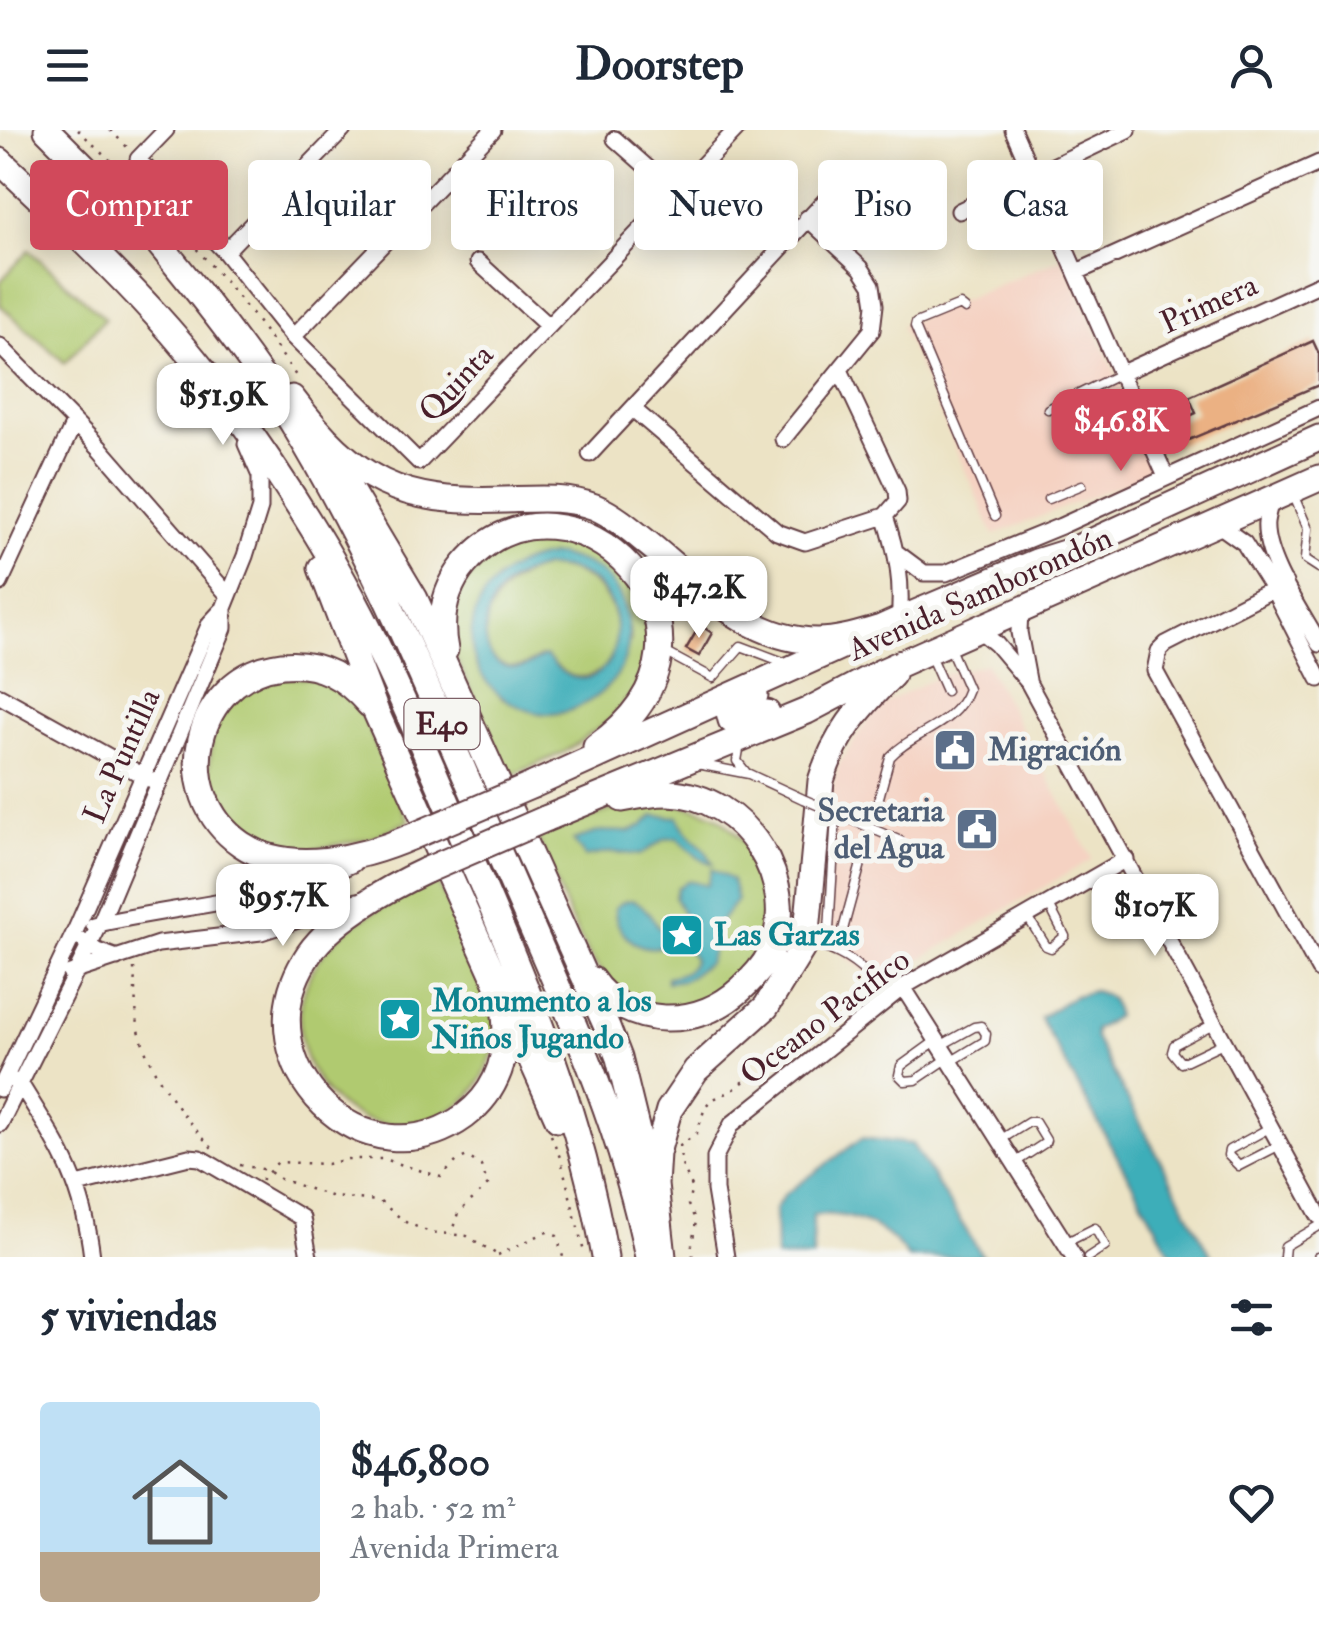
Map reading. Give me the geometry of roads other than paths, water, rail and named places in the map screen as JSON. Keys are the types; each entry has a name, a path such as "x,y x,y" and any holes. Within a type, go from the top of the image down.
{"highway":[{"name":"E40","path":"47,130 77,160"},
{"name":"E40","path":"0,161 158,316 266,456 318,537 391,675 526,987 568,1102 598,1253"},
{"name":"E40","path":"165,250 216,313 292,422 380,585 595,1080 648,1257"},
{"path":"167,250 298,393 344,459 372,478 399,490 458,502 560,499 597,508 636,533 734,613 765,630 818,640 892,623"},
{"path":"298,393 398,568 449,670 571,945 618,1058 656,1209 664,1257"},
{"name":"Avenida Samborondón","path":"376,712 356,690 326,670 294,664 264,669 237,682 208,715 198,744 198,774 206,804 216,821 242,846 292,860 324,860 404,840 609,752 712,690 795,666 1036,562 1071,551 1319,438"},
{"path":"266,456 320,566 376,712 562,1128 598,1253"},
{"name":"Avenida Samborondón","path":"497,986 506,1032 503,1059 481,1101 458,1120 418,1136 388,1136 353,1126 324,1108 302,1079 290,1050 287,1016 306,958 316,944 393,888 545,819 807,712 879,672 1294,489 1311,469 1319,466"},
{"path":"449,670 441,630 446,599 469,560 496,539 546,528 582,534 625,560 653,602 661,650 652,681 634,713 610,737 559,773"},
{"path":"841,646 795,677 733,705 729,712 731,720 742,724 879,672"},
{"path":"656,1209 656,1153 669,1110 696,1070 766,1007 824,947 821,780 828,756 864,702 929,651"},
{"path":"601,796 648,765 704,741 710,727 697,722 609,752"},
{"path":"571,945 599,990 624,1008 656,1018 688,1017 719,1006 754,976 770,954 778,920 776,884 764,855 744,826 721,808 694,797 668,793 573,808"}],"street":[{"name":"Quinta","path":"166,130 138,160 225,252 293,337 420,462 634,235"},
{"path":"225,252 343,130"},
{"path":"293,337 493,130"},
{"name":"Quinta","path":"706,160 736,130"},
{"path":"1013,130 1027,160"},
{"path":"1062,160 1128,130"},
{"path":"615,139 639,160"},
{"path":"1077,272 1319,163"},
{"path":"590,454 818,207"},
{"path":"959,211 967,207"},
{"path":"783,439 872,330 875,295 861,268 807,218"},
{"path":"1067,250 1166,477"},
{"path":"478,262 548,326"},
{"name":"Primera","path":"1122,373 1319,284"},
{"path":"0,346 74,423 227,602"},
{"path":"632,409 778,532 805,542 886,516 898,502 840,370"},
{"name":"La Puntilla","path":"7,1081 76,971 100,924 210,622 227,602 260,508 261,484 256,466 225,400"},
{"path":"897,553 924,573 946,573 1094,511 1319,408"},
{"path":"0,583 74,423"},
{"path":"1294,489 1266,523 1267,537 1279,586 1319,679"},
{"path":"886,516 897,553 902,594 892,623"},
{"path":"1216,523 1244,543 1319,644"},
{"path":"1279,586 1166,644 1158,652 1155,670 1319,970"},
{"path":"1020,610 1019,632 1028,682"},
{"path":"978,630 996,644 1028,682 1319,1216"},
{"path":"0,696 151,780"},
{"name":"La Puntilla","path":"0,1124 7,1081 52,979 151,780"},
{"path":"117,958 89,946 76,930 318,879 404,840"},
{"name":"Oceano Pacifico","path":"726,1257 715,1190 716,1156 732,1124 903,986 1126,859"},
{"path":"52,979 158,944 247,935 393,888"},
{"path":"112,896 132,916"},
{"path":"903,986 1070,1250"},
{"path":"7,1081 66,1158 88,1219 92,1257"},
{"path":"77,1186 200,1158 302,1218 309,1257"}],"lane":[{"path":"965,309 960,305 916,323 915,327 995,516"},
{"path":"1048,409 1122,373"},
{"path":"1048,499 1082,485"},
{"path":"1294,489 1308,529 1305,559 1319,568"},
{"path":"1308,529 1319,533"},
{"path":"661,650 712,690 741,646 795,666"},
{"path":"824,947 890,757 953,715 963,704 968,689 929,651"},
{"path":"929,651 946,691"},
{"path":"746,738 737,750 737,761 749,774"},
{"path":"688,762 749,774 903,842"},
{"path":"824,947 831,926 836,815"},
{"path":"242,898 223,911 228,924 308,918"},
{"path":"1027,916 1046,946 1052,948 1066,936 1048,904"},
{"path":"824,947 862,968 877,984"},
{"path":"1215,1023 1174,1045 1172,1052 1181,1063 1225,1042"},
{"path":"944,1052 916,1080 905,1081 900,1075 901,1066 944,1052 985,1041 986,1034 977,1025 944,1052"},
{"path":"1000,1140 1036,1122 1045,1143 1014,1163"},
{"path":"1270,1127 1228,1150 1228,1155 1240,1166 1280,1145"},
{"path":"1284,1257 1285,1246 1319,1226"},
{"path":"1070,1250 1095,1228 1105,1246 1088,1257"}],"water":[{"path":"558,555 590,566 618,592 627,617 626,656 617,675 596,697 563,713 531,711 497,692 479,671 472,646 474,620 484,596 502,576 527,561","holes":["544,567 576,572 599,586 612,606 616,629 613,651 604,668 589,678 569,676 545,656 517,668 495,660 489,651 486,628 492,604 501,589"]},
{"path":"654,815 678,817 713,864 699,858 677,838 665,839 640,855 612,852 585,857 573,840 601,831 629,832"},
{"path":"712,869 732,880 737,900 713,931 708,963 684,980 667,982 667,977 687,970 694,959 682,941 658,947 641,946 622,931 615,908 622,902 635,901 659,928 676,931 685,917 675,898 677,888 687,881 707,885"},
{"path":"1094,991 1111,999 1116,1016 1095,1030 1095,1038 1212,1257 1173,1257 1040,1018 1074,996"},
{"path":"862,1138 912,1144 983,1257 908,1257 889,1237 866,1223 840,1216 813,1215 813,1257 776,1257 775,1209 784,1195"}],"place":[{"name":"Migración","path":"955,750"},
{"name":"Secretaria del Agua","path":"977,829"},
{"name":"Las Garzas","path":"682,935"},
{"name":"Monumento a los Niños Jugando","path":"400,1019"}]}
